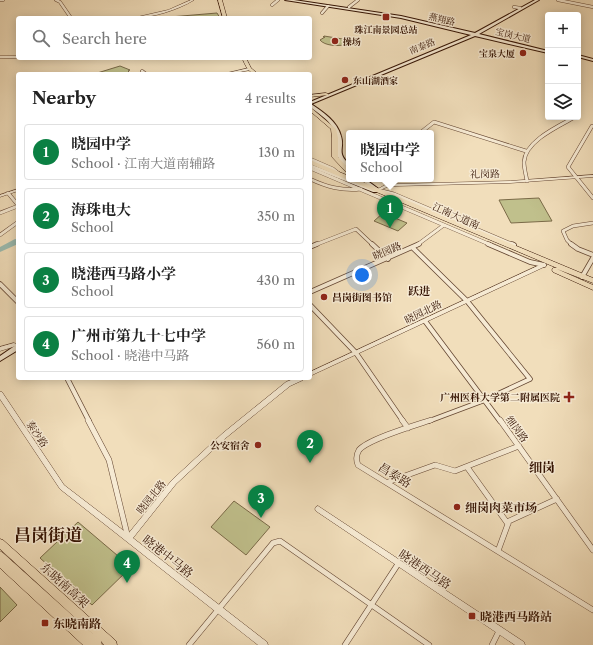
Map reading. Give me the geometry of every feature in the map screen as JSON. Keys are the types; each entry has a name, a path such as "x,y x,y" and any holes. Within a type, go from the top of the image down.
{"main road":[{"path":"219,0 222,16"},
{"path":"219,0 224,16"},
{"name":"燕翔路","path":"287,0 384,14 453,30 461,30"},
{"name":"燕翔路","path":"298,0 401,16 475,33"},
{"name":"南泰路","path":"312,102 475,33 536,0"},
{"name":"南泰路","path":"312,102 326,94 488,28 536,0"},
{"path":"488,28 487,32 500,38"},
{"path":"453,30 460,33 461,36 459,39"},
{"name":"宝岗大道","path":"475,33 545,49"},
{"name":"宝岗大道","path":"489,36 545,49"},
{"path":"581,59 593,61"},
{"path":"241,60 248,71"},
{"path":"245,60 248,71"},
{"path":"312,96 326,94"},
{"path":"312,105 337,130 338,156 346,167"},
{"path":"312,110 333,129 335,138 335,157 346,168"},
{"path":"312,161 346,176"},
{"name":"江南大道南","path":"312,167 346,180"},
{"path":"338,173 346,171"},
{"name":"江南大道南","path":"350,182 423,210 545,263 593,281"},
{"path":"362,182 375,192"},
{"name":"江南大道南","path":"545,263 593,288"},
{"path":"0,355 16,346"},
{"path":"0,359 16,346"},
{"path":"0,537 34,570 118,645"},
{"name":"东晓南高架","path":"0,543 112,645"},
{"path":"0,556 97,645"},
{"path":"0,562 90,645"}],"street":[{"path":"56,0 60,2 70,16"},
{"path":"144,16 169,11 193,0"},
{"path":"272,5 278,0"},
{"path":"349,7 358,0"},
{"path":"558,0 593,7"},
{"path":"322,13 328,6"},
{"path":"514,6 520,8"},
{"path":"0,57 16,57"},
{"path":"528,181 523,161 526,151 533,143 570,120"},
{"path":"424,130 434,122 526,151"},
{"path":"592,126 568,167 593,198"},
{"path":"312,167 346,177"},
{"name":"礼岗路","path":"375,192 386,186 396,185 528,181 574,176 593,176"},
{"path":"312,180 324,186 338,190 362,182"},
{"path":"0,196 16,191"},
{"path":"8,193 16,203"},
{"path":"0,213 16,207"},
{"path":"423,210 444,225 472,232"},
{"path":"582,276 593,257 574,247 566,239 563,231 582,224 593,223"},
{"path":"0,235 16,224"},
{"name":"晓园路","path":"312,291 413,248 444,225"},
{"path":"312,246 356,229 388,259"},
{"path":"413,248 466,300"},
{"name":"晓园北路","path":"312,373 545,263"},
{"path":"0,284 16,300"},
{"name":"昌泰路","path":"466,300 530,379 485,400 366,444 358,450 356,458 358,465 388,482 593,610"},
{"path":"312,307 356,353 408,428"},
{"name":"细岗路","path":"425,321 519,446 593,550"},
{"path":"0,349 16,345"},
{"path":"68,380 109,460 128,539"},
{"name":"晓园北路","path":"128,539 174,482 224,435 288,384 297,380"},
{"name":"泰沙路","path":"0,394 59,483"},
{"path":"388,482 435,465 455,471 519,446"},
{"path":"467,467 508,524"},
{"name":"晓港中马路","path":"59,483 264,645"},
{"path":"498,551 509,521 557,499"},
{"name":"晓港西马路","path":"318,509 398,564 522,645"},
{"path":"189,645 274,543 280,540 371,606 429,645"},
{"path":"346,645 398,564"},
{"path":"492,645 499,631"}],"green space":[{"path":"217,13 219,16 182,16"},
{"name":"操场","path":"324,36 349,40 346,41 344,45 331,45 320,40 325,37 323,37"},
{"path":"120,66 130,70 128,71 129,72 100,72"},
{"path":"539,198 552,221 511,223 499,200"},
{"path":"383,213 407,223 398,231 374,221"},
{"path":"234,501 270,527 246,555 211,527"},
{"path":"78,522 131,567 92,605 40,558"},
{"path":"0,587 17,605 0,622"}],"waterway":[{"path":"0,250 16,242"}],"place":[{"name":"珠江南景园总站","path":"386,17"},
{"name":"操场","path":"335,41"},
{"name":"宝泉大厦","path":"523,53"},
{"name":"东山湖酒家","path":"345,80"},
{"name":"晓园中学","path":"390,228"},
{"name":"昌岗街图书馆","path":"324,297"},
{"name":"广州医科大学第二附属医院","path":"569,397"},
{"name":"公安宿舍","path":"258,445"},
{"name":"海珠电大","path":"310,463"},
{"name":"细岗肉菜市场","path":"457,507"},
{"name":"晓港西马路小学","path":"261,518"},
{"name":"广州市第九十七中学","path":"127,583"},
{"name":"晓港西马路站","path":"472,616"},
{"name":"东晓南路","path":"45,623"}],"district":[{"name":"跃进","path":"419,291"},
{"name":"细岗","path":"542,467"},
{"name":"昌岗街道","path":"48,535"}]}
